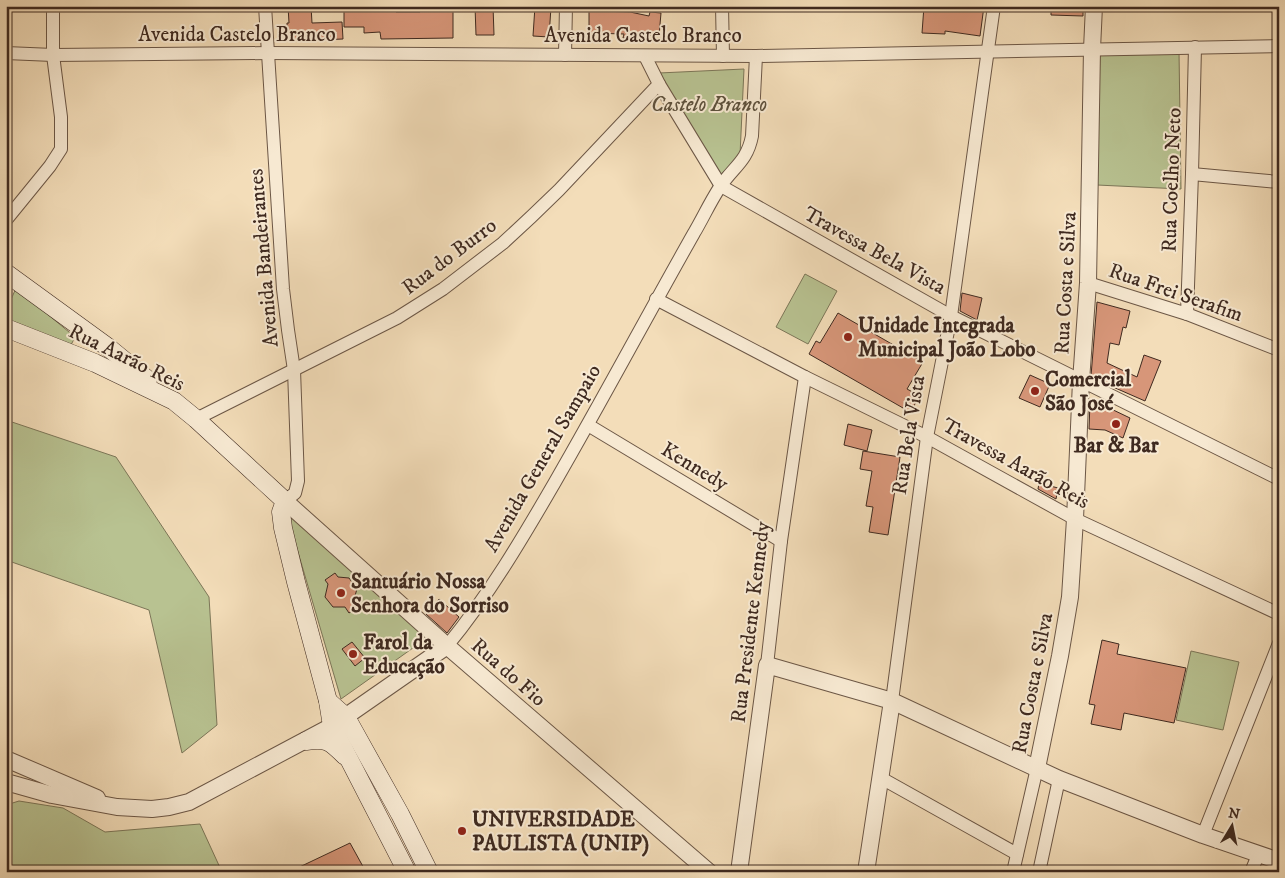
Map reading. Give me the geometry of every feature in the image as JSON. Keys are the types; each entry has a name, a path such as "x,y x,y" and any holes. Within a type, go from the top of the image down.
{"main road":[{"path":"9,282 109,348 174,401"},
{"name":"Rua Aarão Reis","path":"6,328 95,363 174,401 285,501"},
{"path":"285,501 281,512 283,528 328,701 339,722 400,814 429,872"},
{"path":"339,722 350,762 407,872"},
{"path":"306,741 318,739 329,742 350,762"}],"street":[{"path":"6,220 50,166 60,149 61,117 53,55 53,6"},
{"name":"Avenida Bandeirantes","path":"265,6 283,289 294,370 298,481 295,493 285,501"},
{"path":"565,55 566,6"},
{"path":"722,6 723,56"},
{"name":"Rua Bela Vista","path":"866,872 892,702 927,437 951,316 994,6"},
{"name":"Rua Costa e Silva","path":"1013,872 1037,768 1066,626 1070,597 1088,283 1094,6"},
{"name":"Avenida Castelo Branco","path":"6,53 53,55 268,53 756,56 1279,46"},
{"name":"Rua Coelho Neto","path":"1186,314 1192,174 1194,47"},
{"path":"645,56 659,84"},
{"name":"Avenida General Sampaio","path":"6,782 52,796 117,807 152,809 189,802 339,722 447,646 478,607 520,542 588,425 721,186 746,156 752,136 756,56"},
{"name":"Travessa Bela Vista","path":"659,84 721,186 951,316 1279,479"},
{"name":"Rua do Burro","path":"196,419 404,314 443,289 503,243 531,218 659,84"},
{"path":"1192,174 1279,182"},
{"name":"Rua Frei Serafim","path":"1088,283 1186,314 1279,350"},
{"name":"Travessa Aarão Reis","path":"656,300 927,437 1075,519 1279,614"},
{"name":"Rua Presidente Kennedy","path":"739,872 767,665 781,541 805,377"},
{"name":"Kennedy","path":"588,425 781,541"},
{"name":"Rua do Fio","path":"285,501 447,646 709,872"},
{"path":"1203,834 1279,643"},
{"path":"767,665 892,702 1059,779 1279,862"},
{"name":"Avenida General Sampaio","path":"6,758 117,807"},
{"path":"881,778 1017,854"},
{"path":"1039,872 1059,779"},
{"path":"1251,872 1258,855"}],"green space":[{"path":"1099,51 1179,51 1181,189 1097,185"},
{"name":"Castelo Branco","path":"744,69 740,155 717,178 659,73"},
{"path":"805,274 837,291 808,344 776,327"},
{"path":"16,288 75,337 71,345 6,321 6,311"},
{"path":"6,420 116,457 209,597 217,725 182,753 149,610 6,560"},
{"path":"286,511 427,638 341,699"},
{"path":"1191,651 1239,662 1223,730 1176,720"},
{"path":"19,801 63,808 105,832 200,824 222,872 6,872 6,805"}],"building":[{"path":"288,6 311,6 312,23 342,22 343,39 287,40"},
{"path":"344,6 378,6 378,11 420,12 420,9 439,9 439,6 453,6 453,38 381,39 380,32 364,33 364,27 344,27"},
{"path":"475,6 493,6 494,35 476,35"},
{"path":"535,6 551,7 549,37 533,36"},
{"path":"589,6 600,6 600,11 630,12 649,16 650,12 661,13 659,36 639,34 637,40 623,38 624,34 589,33"},
{"path":"924,6 984,6 980,36 945,31 945,34 922,33"},
{"path":"1051,6 1083,6 1083,16 1051,15"},
{"path":"962,293 982,298 977,320 960,311"},
{"path":"1097,302 1130,311 1126,328 1123,327 1119,345 1110,343 1107,363 1137,377 1144,355 1161,361 1145,401 1091,376"},
{"path":"838,313 923,362 907,389 920,396 910,412 809,354 816,341 820,343"},
{"name":"Comercial São José","path":"1030,375 1050,384 1040,407 1019,398"},
{"path":"1090,402 1107,407 1130,418 1123,438 1105,430 1089,429"},
{"path":"848,424 872,430 867,451 844,445"},
{"path":"863,451 900,457 888,535 869,532 873,507 866,506 872,471 860,469"},
{"path":"1039,483 1058,488 1056,499 1038,489"},
{"name":"Santuário Nossa Senhora do Sorriso","path":"335,573 338,577 349,578 357,589 354,599 359,606 349,613 345,607 333,607 325,597 328,584 325,580"},
{"path":"439,599 459,617 447,633 426,614"},
{"path":"1102,640 1119,644 1117,654 1186,668 1174,723 1124,713 1121,730 1091,724 1095,705 1089,704"},
{"name":"Farol da Educação","path":"352,642 365,658 355,666 342,649"},
{"path":"350,843 366,872 289,872"}],"place":[{"name":"Unidade Integrada Municipal João Lobo","path":"848,337"},
{"name":"Comercial São José","path":"1035,391"},
{"name":"Bar & Bar","path":"1116,424"},
{"name":"Santuário Nossa Senhora do Sorriso","path":"341,593"},
{"name":"Farol da Educação","path":"353,654"},
{"name":"UNIVERSIDADE PAULISTA (UNIP)","path":"462,831"}]}
